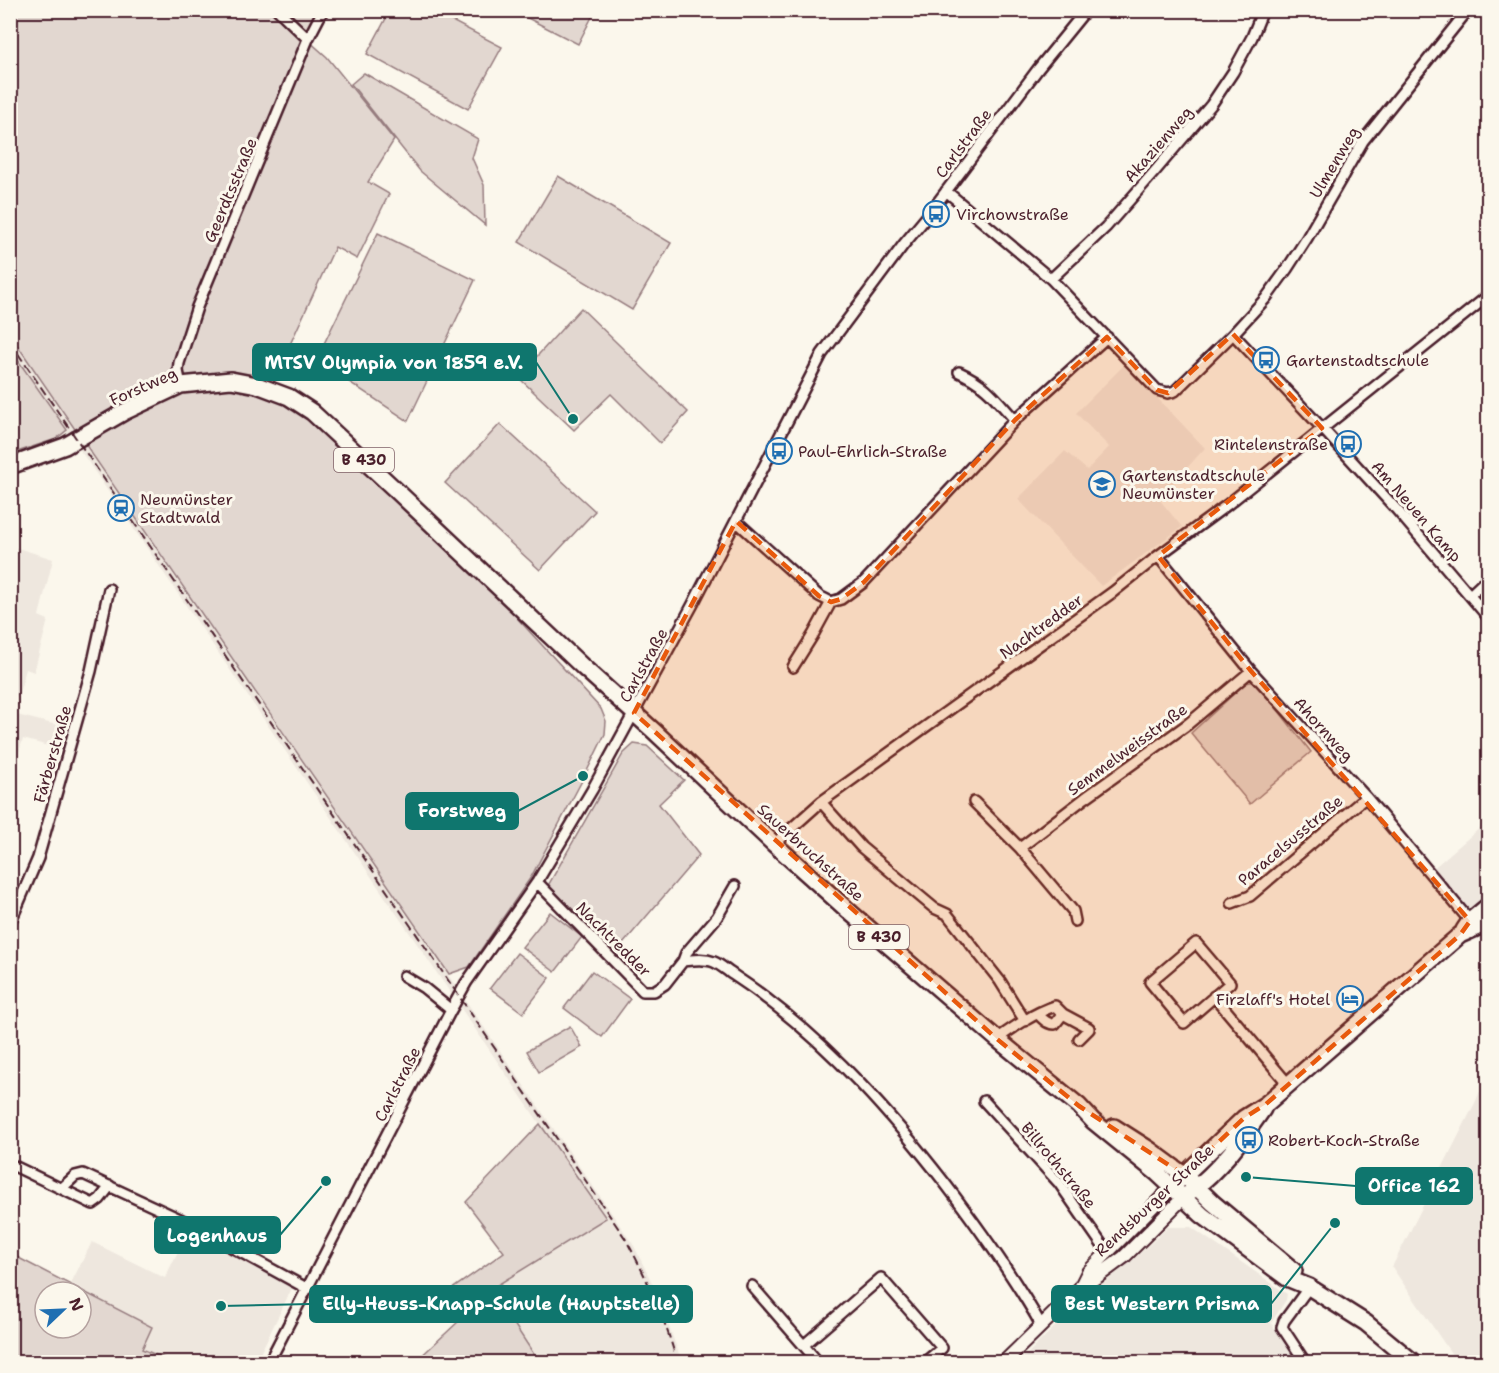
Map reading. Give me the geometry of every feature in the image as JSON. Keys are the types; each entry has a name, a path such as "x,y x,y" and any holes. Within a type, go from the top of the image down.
{"main road":[{"name":"Forstweg","path":"10,466 65,446 139,405 181,385 231,380 257,385 289,397 312,412 634,713"},
{"name":"Sauerbruchstraße","path":"634,713 852,914 1172,1187"},
{"name":"Rendsburger Straße","path":"1172,1187 1244,1118 1266,1104 1460,935 1470,921 1488,906"},
{"name":"Rendsburger Straße","path":"1460,935 1488,920"},
{"name":"Rendsburger Straße","path":"1183,1198 1211,1175 1249,1129 1266,1104"},
{"name":"Sauerbruchstraße","path":"1079,1106 1150,1150 1184,1175"},
{"name":"B 430","path":"1184,1175 1196,1188 1294,1271 1309,1287"},
{"name":"B 430","path":"1172,1187 1202,1215 1278,1272 1309,1287 1366,1323 1413,1362"}],"street":[{"path":"278,10 308,39"},
{"name":"Geerdtsstraße","path":"181,385 179,363 197,308 308,39 323,10"},
{"name":"Carlstraße","path":"269,1362 451,1010 466,983 537,882 592,790 694,604 822,354 1038,69 1086,10"},
{"name":"Akazienweg","path":"1051,279 1106,227 1211,105 1233,72 1252,37 1263,10"},
{"name":"Ulmenweg","path":"1233,334 1266,298 1287,269 1363,141 1468,10"},
{"path":"946,191 1051,279 1157,390 1168,393 1174,391 1233,334"},
{"path":"1322,428 1488,296"},
{"name":"Am Neuen Kamp","path":"1233,334 1397,510 1488,617"},
{"path":"735,521 819,596 831,602 841,599 864,582 1015,420 1107,337"},
{"path":"959,372 984,386 1015,420"},
{"name":"Nachtredder","path":"774,844 821,802 1094,606 1227,506 1322,428"},
{"name":"Ahornweg","path":"1158,556 1251,671 1366,797 1470,921"},
{"path":"1470,595 1488,578"},
{"name":"Färberstraße","path":"10,923 38,858 91,671 109,589"},
{"path":"793,667 831,602"},
{"name":"Semmelweisstraße","path":"1020,848 1188,724 1251,671"},
{"name":"Paracelsusstraße","path":"1232,903 1250,896 1366,797"},
{"path":"821,802 861,847 934,908 947,914 1000,981 1025,1021"},
{"path":"974,802 1020,848 1073,911 1075,921"},
{"name":"Nachtredder","path":"537,882 644,991 654,991 665,984 686,953 717,917 735,886"},
{"path":"1196,943 1230,983 1214,996 1184,1023 1150,982 1196,943"},
{"path":"682,961 699,959 714,962 750,986 823,1045 886,1110 918,1148 970,1215 1013,1278 1041,1325"},
{"path":"404,976 424,988 451,1010"},
{"path":"1214,996 1288,1084"},
{"path":"997,1040 1015,1026 1055,1006 1064,1014 1089,1028 1079,1039"},
{"path":"1038,1014 1049,1024 1055,1024 1064,1014"},
{"name":"Billrothstraße","path":"984,1101 1059,1183 1107,1251"},
{"path":"10,1164 93,1204 110,1186"},
{"path":"62,1188 75,1176 83,1174 180,1219 308,1288"},
{"name":"Rendsburger Straße","path":"1081,1287 1088,1272 1107,1251 1172,1187"},
{"name":"Rendsburger Straße","path":"1004,1362 1081,1287 1124,1257 1183,1198"},
{"path":"804,1345 881,1278 942,1348 925,1362"},
{"path":"752,1286 818,1362"},
{"path":"1305,1362 1282,1327 1309,1287"}],"highlighted area":[{"path":"1233,334 1322,428 1158,556 1251,671 1470,921 1460,935 1266,1104 1244,1118 1184,1175 1079,1106 997,1039 634,713 736,521 819,596 831,602 841,599 864,582 1015,420 1107,337 1157,390 1168,393"}],"shaded area":[{"path":"10,11 323,11 308,40 327,57 394,140 368,182 389,194 357,259 335,247 274,379 281,402 315,423 510,606 518,619 601,709 606,721 605,734 531,877 469,967 449,974 11,336"},
{"path":"390,11 433,11 502,47 468,109 367,54"},
{"path":"514,11 595,11 578,44"},
{"path":"364,73 478,139 472,158 484,185 485,225 420,171 351,84"},
{"path":"558,176 671,243 632,310 519,242"},
{"path":"378,233 475,280 408,421 316,360"},
{"path":"581,308 688,412 660,443 611,394 574,430 518,377"},
{"path":"10,336 634,1246 655,1289 682,1362 539,1362 491,1289 606,1218 11,349"},
{"path":"10,349 67,430 56,439 11,454"},
{"name":"Gartenstadtschule Neumünster","path":"1125,364 1205,448 1159,499 1182,527 1101,586 1018,499 1065,451 1087,470 1109,447 1076,413"},
{"path":"500,424 595,511 540,570 445,483"},
{"path":"11,546 53,559 39,616 48,620 34,672 26,669 13,714 69,728 63,750 23,739 11,777"},
{"path":"1255,681 1311,752 1250,804 1191,733 1246,683"},
{"path":"634,744 647,746 684,780 659,804 699,855 611,958 545,891 623,754"},
{"path":"1488,821 1488,896 1466,913 1429,872"},
{"path":"550,912 582,937 555,972 522,947"},
{"path":"517,953 550,978 523,1013 490,988"},
{"path":"592,971 630,999 602,1037 564,1008"},
{"path":"570,1026 582,1047 539,1072 527,1051"},
{"path":"1488,1073 1488,1354 1465,1362 1457,1362 1392,1267"},
{"path":"540,1124 606,1218 491,1289 539,1362 415,1362 459,1321 441,1297 504,1252 466,1202"},
{"path":"1168,1227 1191,1227 1287,1294 1286,1300 1271,1323 1297,1362 1019,1362 1082,1300 1132,1261"},
{"path":"189,1229 293,1286 256,1362 173,1362 142,1349 152,1327 93,1297 93,1280 73,1280 92,1242 165,1278"},
{"path":"11,1254 61,1280 33,1280 33,1340 93,1340 93,1296 152,1327 142,1349 173,1362 11,1362"}],"railway":[{"path":"10,342 625,1238 655,1298 677,1362"}],"place":[{"name":"Virchowstraße","path":"936,214"},
{"name":"Gartenstadtschule","path":"1266,360"},
{"name":"MTSV Olympia von 1859 e.V.","path":"573,419"},
{"name":"Rintelenstraße","path":"1348,444"},
{"name":"Paul-Ehrlich-Straße","path":"779,451"},
{"name":"Gartenstadtschule Neumünster","path":"1102,484"},
{"name":"Neumünster Stadtwald","path":"121,508"},
{"name":"Forstweg","path":"583,776"},
{"name":"Firzlaff's Hotel","path":"1350,999"},
{"name":"Robert-Koch-Straße","path":"1249,1140"},
{"name":"Office 162","path":"1246,1177"},
{"name":"Logenhaus","path":"326,1181"},
{"name":"Best Western Prisma","path":"1335,1223"},
{"name":"Elly-Heuss-Knapp-Schule (Hauptstelle)","path":"221,1306"}]}
